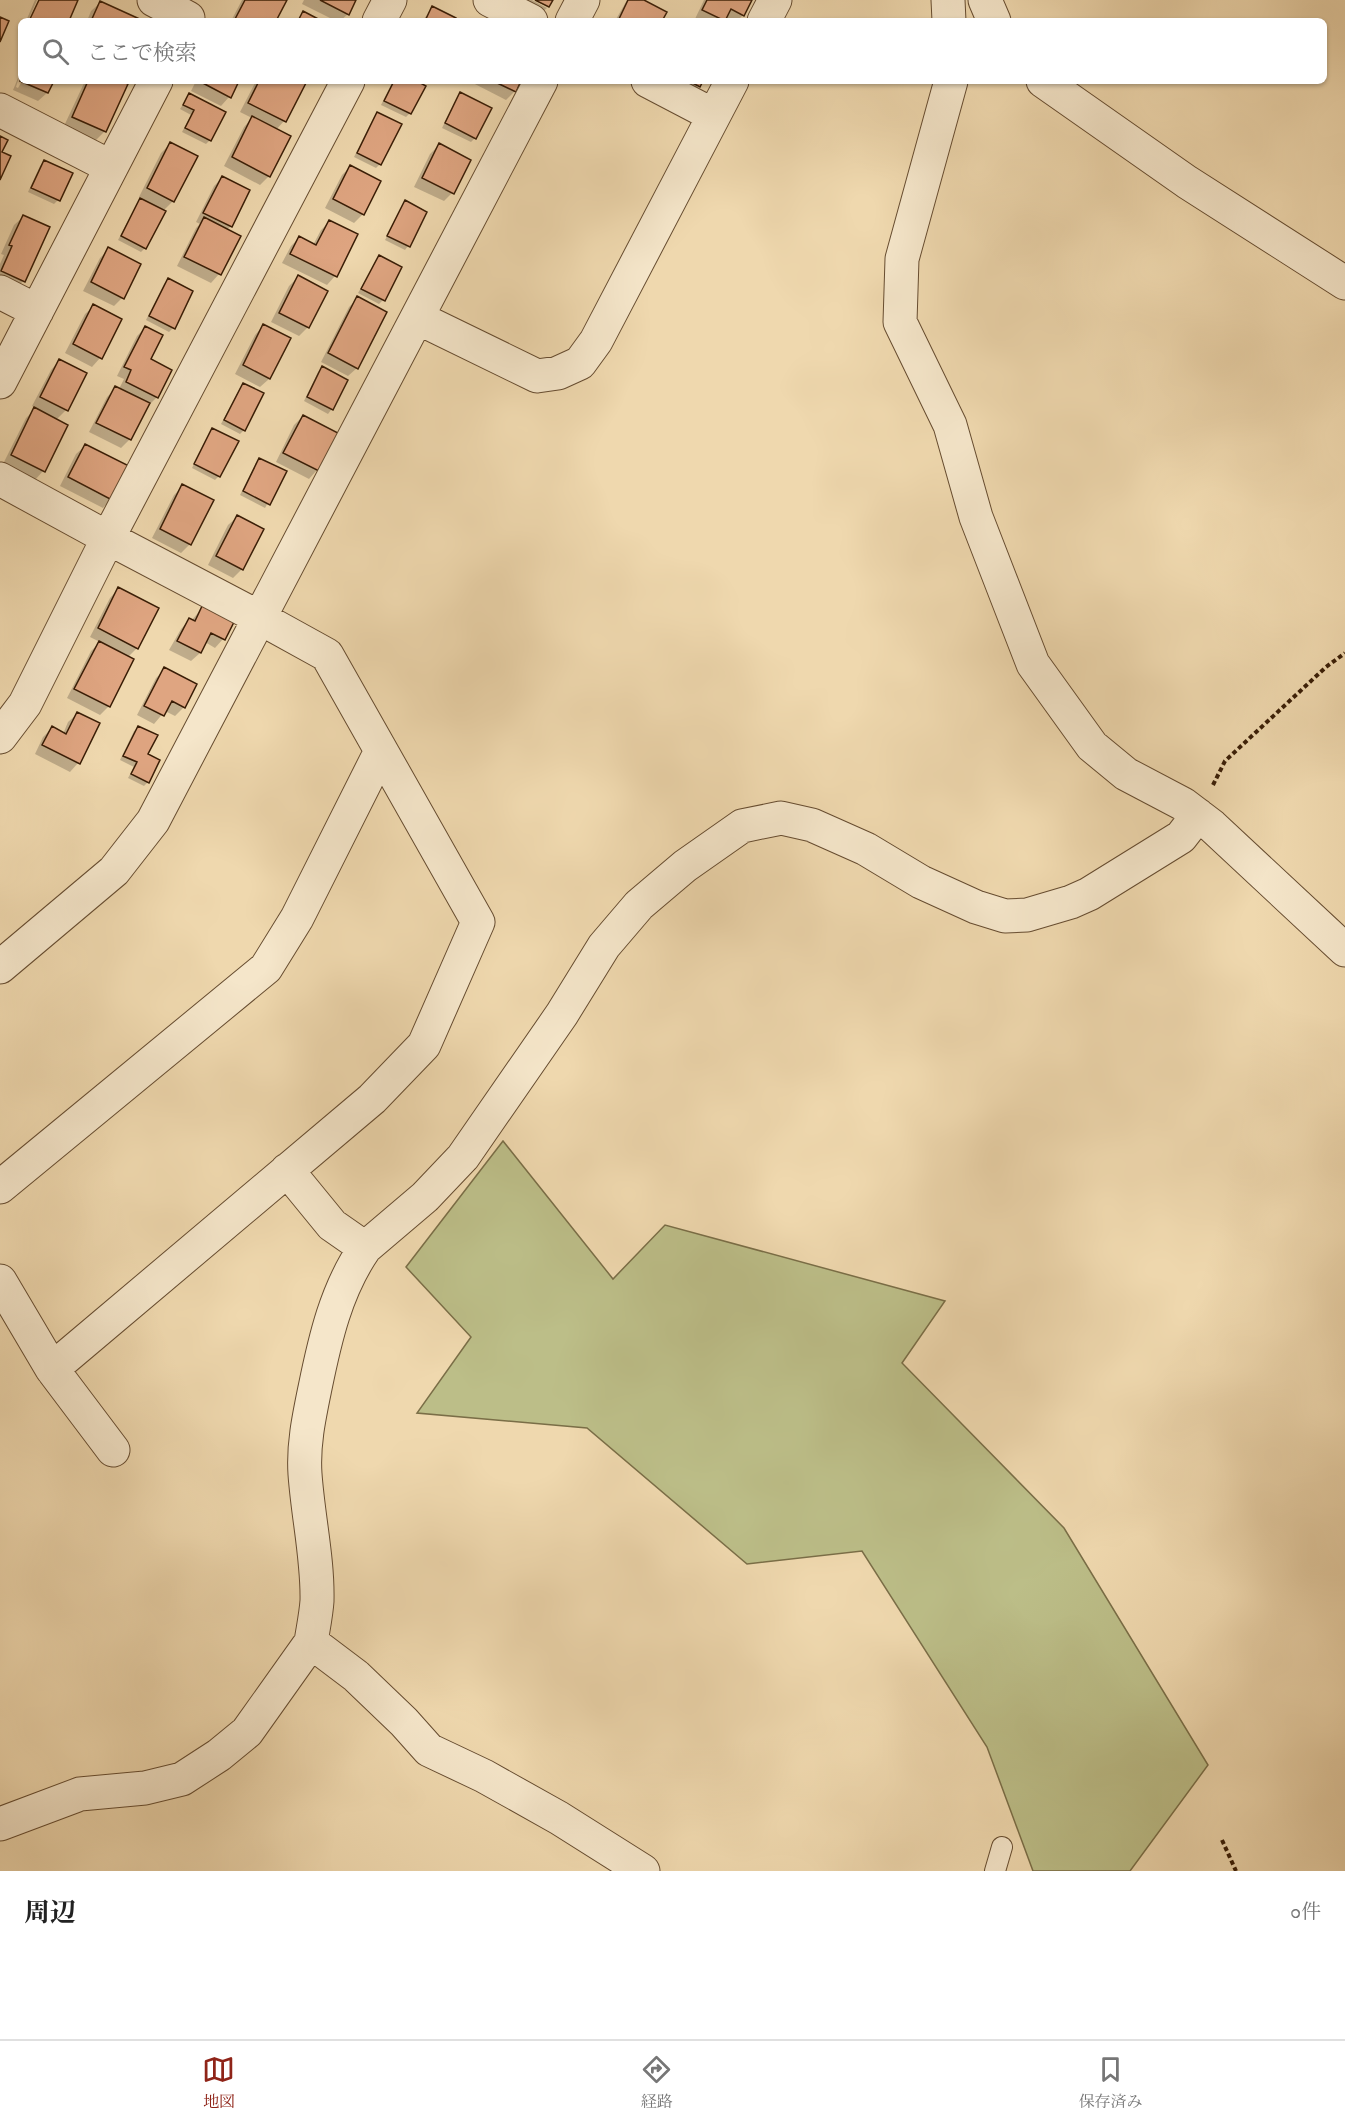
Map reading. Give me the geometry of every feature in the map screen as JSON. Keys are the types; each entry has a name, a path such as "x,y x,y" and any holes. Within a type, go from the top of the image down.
{"street":[{"path":"154,0 191,13"},
{"path":"381,18 390,0"},
{"path":"490,0 525,18"},
{"path":"574,18 583,0"},
{"path":"766,18 775,0"},
{"path":"948,0 949,18"},
{"path":"986,0 993,18"},
{"path":"0,382 154,84"},
{"path":"0,737 25,704 108,538 346,84"},
{"path":"0,967 114,871 153,821 539,84"},
{"path":"654,84 713,115"},
{"path":"418,318 537,376 558,374 580,363 608,320 730,84"},
{"path":"950,84 902,259 900,322 950,425 976,517 1033,664 1092,746 1126,774 1183,804 1212,826 1345,950"},
{"path":"1047,84 1187,182 1345,283"},
{"path":"0,110 111,167"},
{"path":"0,292 37,311"},
{"path":"0,479 327,656 478,922 424,1045 372,1099 52,1369"},
{"path":"0,1187 266,968 297,918 381,751"},
{"path":"0,1824 80,1794 145,1788 182,1779 219,1755 247,1732 311,1642 316,1603 315,1555 305,1473 306,1435 326,1335 336,1304 356,1260 365,1248 425,1197 463,1157 562,1014 604,946 639,905 685,866 742,826 781,818 813,825 866,849 921,882 976,907 1005,916 1027,915 1071,902 1089,894 1181,837 1198,815"},
{"path":"287,1170 332,1225 365,1248"},
{"path":"0,1281 52,1369 113,1450"},
{"path":"311,1642 356,1676 404,1722 429,1750 484,1776 558,1818 643,1871"}],"lane":[{"path":"995,1871 1002,1847"}],"path":[{"path":"1198,815 1225,761 1326,667 1345,653"},
{"path":"1222,1840 1236,1871"}],"green space":[{"path":"503,1141 613,1279 665,1225 945,1301 902,1363 1064,1528 1208,1765 1130,1871 1033,1871 987,1747 862,1551 747,1564 587,1428 417,1413 471,1337 406,1267"}],"building":[{"path":"39,0 78,0 70,18 30,18"},
{"path":"245,0 287,0 278,18 236,18"},
{"path":"320,0 356,0 349,15"},
{"path":"535,0 553,0 549,7"},
{"path":"628,0 644,0 667,12 664,18 619,18"},
{"path":"707,0 752,0 744,16 731,9 726,18 719,18 702,10"},
{"path":"100,1 137,18 92,18"},
{"path":"432,6 456,18 426,18"},
{"path":"303,11 316,18 300,18"},
{"path":"0,17 9,21 0,42"},
{"path":"27,84 52,84 48,93"},
{"path":"87,84 128,84 106,132 72,117"},
{"path":"205,84 238,84 231,98"},
{"path":"258,84 305,84 286,122 248,103"},
{"path":"392,84 426,86 411,114 384,101"},
{"path":"499,84 520,84 516,92"},
{"path":"460,92 492,108 476,139 445,123"},
{"path":"189,93 226,112 211,141 185,128 194,110 183,105"},
{"path":"377,112 402,124 381,165 357,153"},
{"path":"252,116 291,136 270,177 232,157"},
{"path":"0,136 8,140 2,152 11,156 0,180"},
{"path":"170,142 198,156 174,202 147,188"},
{"path":"439,143 471,160 454,194 422,178"},
{"path":"44,160 73,173 60,201 31,188"},
{"path":"350,165 381,181 364,215 333,199"},
{"path":"222,176 250,190 232,227 203,213"},
{"path":"140,198 166,211 146,249 121,236"},
{"path":"405,200 427,212 410,247 387,236"},
{"path":"23,215 50,227 25,282 1,271 12,246 9,245"},
{"path":"204,217 241,236 221,275 184,257"},
{"path":"329,220 358,234 337,277 290,254 299,236 316,245"},
{"path":"108,247 141,264 124,299 91,282"},
{"path":"379,255 402,267 385,301 361,289"},
{"path":"298,275 328,291 309,328 279,313"},
{"path":"168,278 193,291 175,329 149,316"},
{"path":"357,296 387,312 358,369 328,353"},
{"path":"93,304 122,319 102,359 73,344"},
{"path":"263,324 291,338 270,379 243,365"},
{"path":"145,326 163,335 151,359 172,370 158,398 126,382 131,370 124,367"},
{"path":"59,359 87,373 68,411 40,397"},
{"path":"322,366 348,380 333,410 307,397"},
{"path":"243,383 264,393 245,431 224,420"},
{"path":"115,386 150,403 131,440 96,423"},
{"path":"34,407 68,425 45,472 11,455"},
{"path":"303,415 338,433 319,471 283,453"},
{"path":"212,428 239,441 220,477 194,464"},
{"path":"85,444 129,466 112,500 68,477"},
{"path":"259,458 287,471 270,505 243,491"},
{"path":"182,484 214,500 191,545 160,529"},
{"path":"237,515 264,529 243,570 216,556"},
{"path":"118,587 159,608 138,649 98,628"},
{"path":"203,604 235,620 225,640 211,633 201,653 177,641 189,618 195,621"},
{"path":"99,641 134,659 110,707 74,689"},
{"path":"164,667 197,684 185,708 172,701 164,716 144,706"},
{"path":"77,712 100,723 80,764 42,745 52,726 66,734"},
{"path":"138,726 158,735 148,754 160,760 149,783 131,774 137,762 123,756"}]}
